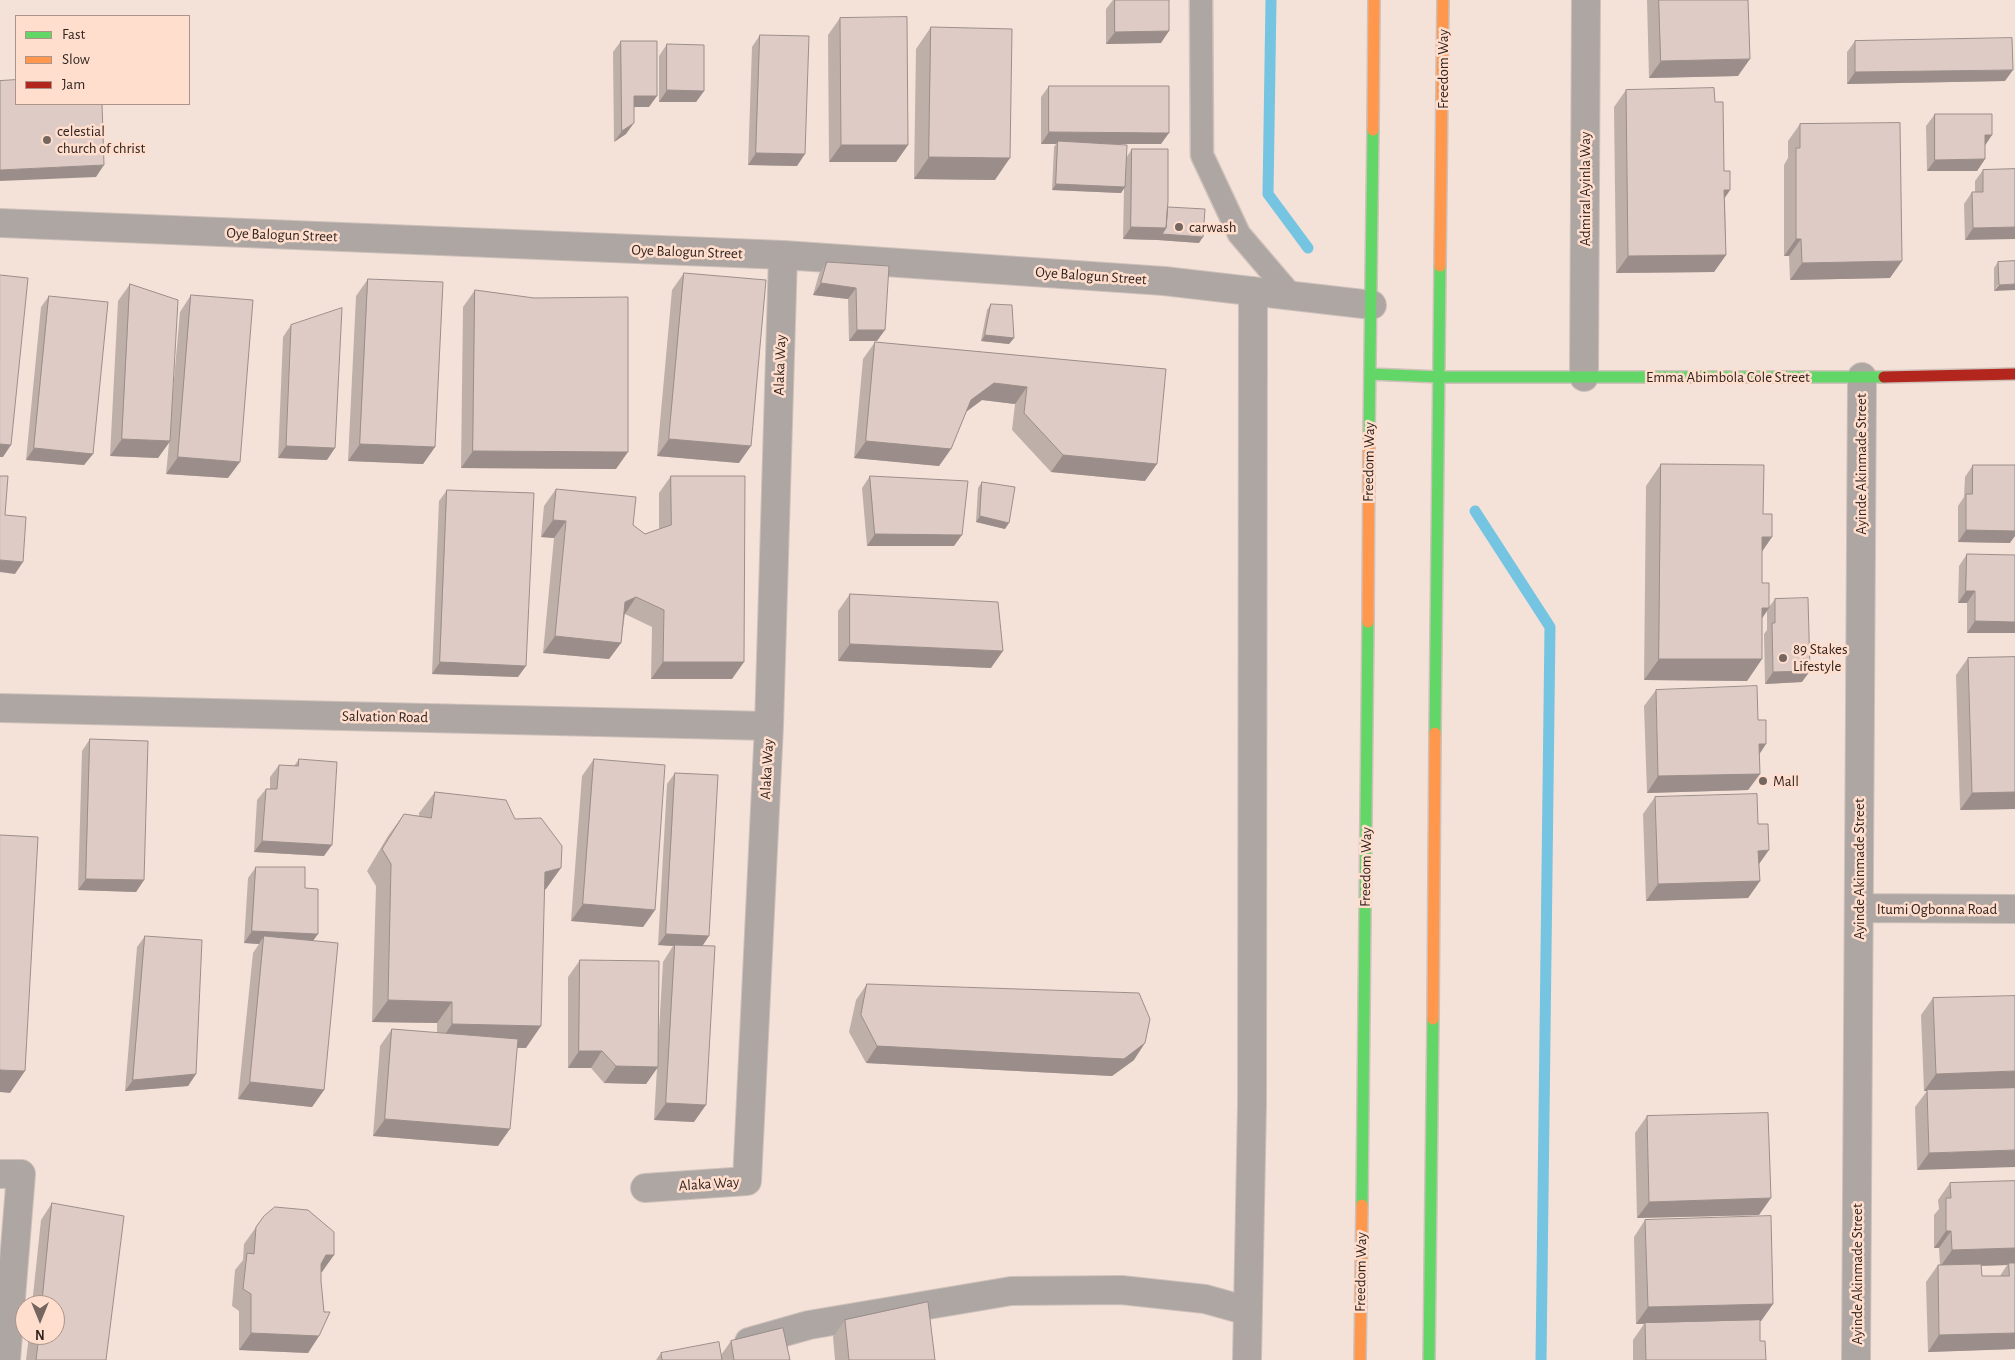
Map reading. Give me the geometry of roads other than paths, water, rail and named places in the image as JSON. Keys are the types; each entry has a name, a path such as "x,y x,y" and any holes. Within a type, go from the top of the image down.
{"main road":[{"name":"Freedom Way","path":"1360,1360 1374,0"},
{"name":"Freedom Way","path":"1429,1360 1443,0"},
{"path":"1370,374 1440,377"},
{"name":"Emma Abimbola Cole Street","path":"1440,377 1862,377 2015,374"}],"street":[{"name":"Admiral Ayinla Way","path":"1584,377 1586,0"},
{"name":"Oye Balogun Street","path":"0,223 783,256 1164,281 1372,306"},
{"name":"Alaka Way","path":"645,1188 747,1181 769,726 783,256"},
{"path":"1247,1360 1252,1104 1253,291"},
{"name":"Ayinde Akinmade Street","path":"1856,1360 1862,377"},
{"name":"Salvation Road","path":"0,708 769,726"},
{"name":"Itumi Ogbonna Road","path":"1859,908 2015,909"},
{"path":"6,1360 10,1174"},
{"path":"728,1348 809,1325 1011,1291 1121,1290 1205,1299 1248,1310"}],"lane":[{"path":"1201,0 1202,155 1239,234 1292,296"}],"waterway":[{"path":"1271,0 1268,194 1308,248"},
{"path":"1475,511 1550,627 1541,1360"}],"place":[{"name":"celestial church of christ","path":"47,140"},
{"name":"carwash","path":"1179,227"},
{"name":"89 Stakes Lifestyle","path":"1783,658"},
{"name":"Mall","path":"1763,781"}]}
